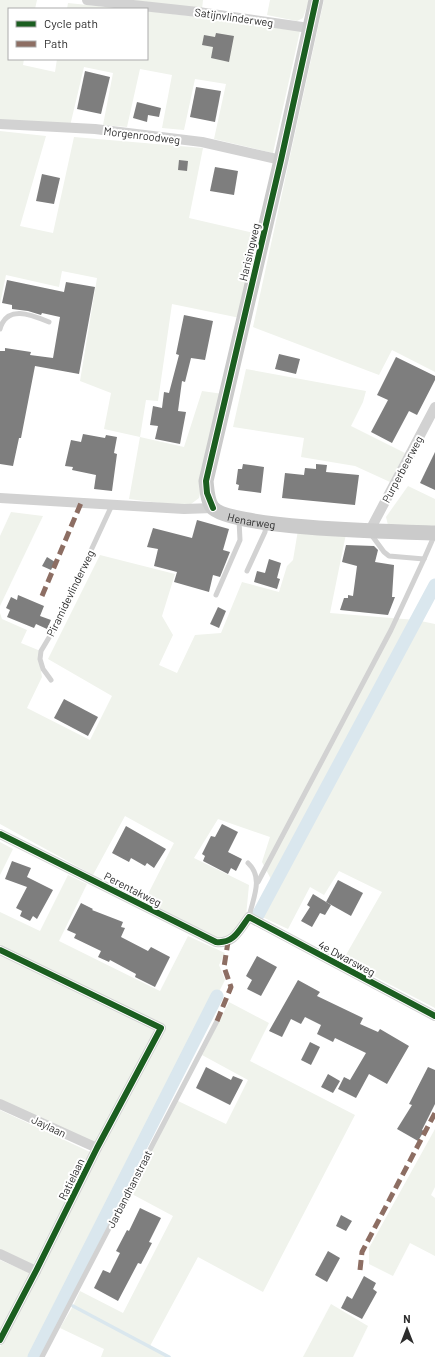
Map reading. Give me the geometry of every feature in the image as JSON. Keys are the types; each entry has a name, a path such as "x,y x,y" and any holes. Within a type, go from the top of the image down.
{"street":[{"name":"Satijnvlinderweg","path":"87,0 198,12 309,28"},
{"name":"Harisingweg","path":"213,508 207,493 206,480 282,160 316,0"},
{"name":"Morgenroodweg","path":"0,124 95,129 202,142 282,160"},
{"name":"Purperbeerweg","path":"369,532 435,407"},
{"name":"Henarweg","path":"0,498 184,509 213,508 224,514 239,519 325,529 369,532 435,533"},
{"name":"Perentakweg","path":"0,834 216,942 228,942 233,939 249,917"},
{"name":"4e Dwarsweg","path":"249,917 435,1016"},
{"name":"Ratielaan","path":"0,950 161,1028 97,1148 0,1340"},
{"name":"Jaylaan","path":"0,1104 97,1148"},
{"path":"0,1254 36,1271"}],"lane":[{"path":"0,329 2,322 10,314 21,313 36,316 49,322"},
{"name":"Piramidevlinderweg","path":"51,680 43,669 40,660 41,651 57,624 112,505"},
{"path":"216,595 240,540 239,519"},
{"path":"247,571 265,532 266,522"},
{"path":"369,532 384,552 389,556 424,559"},
{"path":"249,917 258,882 391,630 435,533"},
{"path":"248,863 253,868 258,882"},
{"name":"Jarbandhanstraat","path":"42,1357 217,1020"}],"shaded area":[{"path":"0,0 37,0 35,8 8,8 8,60 24,60 23,65 55,72 57,60 148,60 148,11 300,31 273,153 214,139 226,84 195,79 184,130 162,128 172,75 140,69 127,127 103,125 113,73 84,67 70,126 0,121"},
{"path":"130,0 203,0 202,9"},
{"path":"270,0 309,0 303,18 297,21 267,15"},
{"path":"324,0 435,0 435,372 392,350 379,375 253,327"},
{"path":"68,3 117,8 67,8"},
{"path":"0,131 46,136 20,226 53,233 74,137 203,148 189,218 258,234 240,318 172,304 158,401 146,400 140,437 104,429 111,393 80,381 97,278 62,271 59,287 6,275 0,304"},
{"path":"246,369 366,391 363,402 351,426 405,453 390,482 355,466 301,457 304,438 233,427"},
{"path":"202,391 223,394 199,498 191,504 175,505 129,499 140,437 184,447"},
{"path":"408,486 435,499 435,527 388,525 386,517"},
{"path":"11,512 43,516 0,606 0,536"},
{"path":"298,530 346,534 330,613 416,620 435,624 435,1008 343,960 382,892 339,871 324,895 310,887 288,929 258,915 274,885 262,862 270,837 218,819 194,858 249,885 246,916 234,935 220,940 148,903 148,894 174,843 125,816 93,875 0,824 0,613 2,619 27,630 21,643 43,652 39,660 42,677 27,708 90,740 112,696 48,659 100,555 175,574 162,616 173,635 159,665 177,673 195,635 221,633 242,582 279,592 287,566 293,560"},
{"path":"0,842 13,849 0,875"},
{"path":"68,875 87,884 59,941 160,991 188,936 225,953 219,965 225,980 34,1357 0,1357 0,1347 165,1025 0,945 0,912 40,931"},
{"path":"0,954 156,1029 95,1143 0,1100"},
{"path":"229,1002 269,1023 250,1061 355,1115 263,1292 198,1257 150,1346 169,1357 101,1357 104,1349 60,1328 80,1291 123,1313 173,1216 130,1193 176,1100 226,1124 248,1080 202,1055"},
{"path":"0,1110 90,1152 33,1265 0,1250"},
{"path":"435,1129 435,1187 431,1195 435,1198 435,1256 410,1243 393,1276 369,1264 369,1248"},
{"path":"0,1260 30,1273 0,1331"},
{"path":"331,1304 368,1326 353,1357 303,1357"}],"building":[{"path":"216,33 234,36 229,62 211,58 213,47 202,45 204,35 215,37"},
{"path":"85,71 110,77 101,114 77,109"},
{"path":"196,87 221,91 215,122 190,117"},
{"path":"137,102 161,108 159,117 148,115 147,122 133,118"},
{"path":"179,160 188,161 187,171 178,170"},
{"path":"215,167 238,171 234,195 210,191"},
{"path":"42,174 60,178 54,204 36,201"},
{"path":"7,280 64,292 66,282 95,287 79,374 35,366 21,438 19,438 13,466 0,464 0,351 5,351 5,348 31,352 30,355 53,358 60,317 12,309 12,305 2,303"},
{"path":"184,315 213,321 205,360 191,358 185,382 182,381 178,411 186,412 180,444 155,439 158,426 150,425 153,406 162,408 164,392 169,393 179,355 176,354"},
{"path":"279,354 300,359 296,374 275,369"},
{"path":"396,357 435,376 435,380 417,415 409,411 392,443 371,432 388,400 377,395"},
{"path":"83,434 105,438 106,435 117,437 114,453 117,454 112,491 94,489 96,475 72,470 73,467 65,466 71,440 81,442"},
{"path":"435,452 435,490 420,483"},
{"path":"243,464 264,467 261,493 238,490 239,485 236,484 238,469 242,469"},
{"path":"316,464 327,465 326,472 359,475 355,505 282,498 285,473 304,475 305,468 316,469"},
{"path":"197,520 229,529 223,550 230,552 220,577 213,575 209,592 174,582 177,572 154,566 158,549 147,547 153,528 192,538"},
{"path":"346,545 374,546 378,550 375,562 394,565 392,597 395,597 388,615 340,610 344,598 348,598 348,595 353,596 357,566 342,562"},
{"path":"47,557 55,562 51,570 42,566"},
{"path":"269,559 281,563 277,578 280,579 277,589 254,582 257,571 265,573"},
{"path":"18,595 44,606 40,616 51,620 47,629 36,624 34,628 7,617 10,610 6,608 11,597 17,600"},
{"path":"218,607 226,611 219,628 210,624"},
{"path":"64,699 98,717 88,736 54,718"},
{"path":"222,824 238,832 228,852 242,859 236,871 231,868 228,874 203,861 205,856 202,854 211,836 215,837"},
{"path":"126,826 166,849 154,868 147,863 145,866 131,858 129,862 112,853"},
{"path":"12,861 31,868 27,877 53,890 37,919 33,916 30,921 20,916 22,911 16,908 27,887 5,879"},
{"path":"338,880 363,893 351,916 326,902"},
{"path":"313,894 331,905 325,915 320,913 312,927 301,921 310,907 307,905"},
{"path":"81,903 93,909 92,910 123,922 121,927 125,928 121,937 148,951 151,947 170,957 155,987 135,977 136,974 110,960 109,962 98,957 101,951 74,938 76,934 67,930"},
{"path":"257,956 277,967 261,996 247,989 252,980 246,976"},
{"path":"298,980 320,992 317,996 363,1018 360,1024 378,1032 380,1029 409,1046 387,1084 369,1074 356,1098 338,1089 344,1077 350,1080 366,1053 335,1038 333,1042 317,1034 321,1025 305,1017 301,1024 291,1019 282,1037 269,1031"},
{"path":"310,1042 320,1047 311,1065 301,1060"},
{"path":"206,1067 231,1080 233,1076 243,1080 230,1105 196,1088"},
{"path":"428,1067 435,1070 435,1104 422,1130 424,1131 418,1141 397,1129 412,1105 409,1104"},
{"path":"328,1074 340,1081 333,1093 321,1087"},
{"path":"140,1208 161,1218 149,1242 152,1243 141,1264 138,1263 118,1301 94,1288 103,1270 110,1273 120,1253 116,1251 127,1230 129,1231"},
{"path":"341,1215 352,1221 346,1231 336,1226"},
{"path":"328,1251 340,1258 327,1282 315,1275"},
{"path":"364,1276 376,1283 373,1289 377,1292 362,1319 341,1308 347,1296 352,1299"}],"waterway":[{"path":"258,915 435,585"},
{"path":"34,1357 217,996"},
{"path":"73,1306 169,1357"}],"marked path":[{"path":"42,596 81,503"},
{"path":"217,1021 231,987 224,967 228,942"},
{"path":"360,1270 362,1252 435,1113"}],"cycle path":[{"path":"213,508 207,493 206,481 281,160 316,0"},
{"path":"0,834 216,942 227,941 236,935 249,917 435,1016"},
{"path":"0,950 161,1028 97,1148 0,1340"}]}
